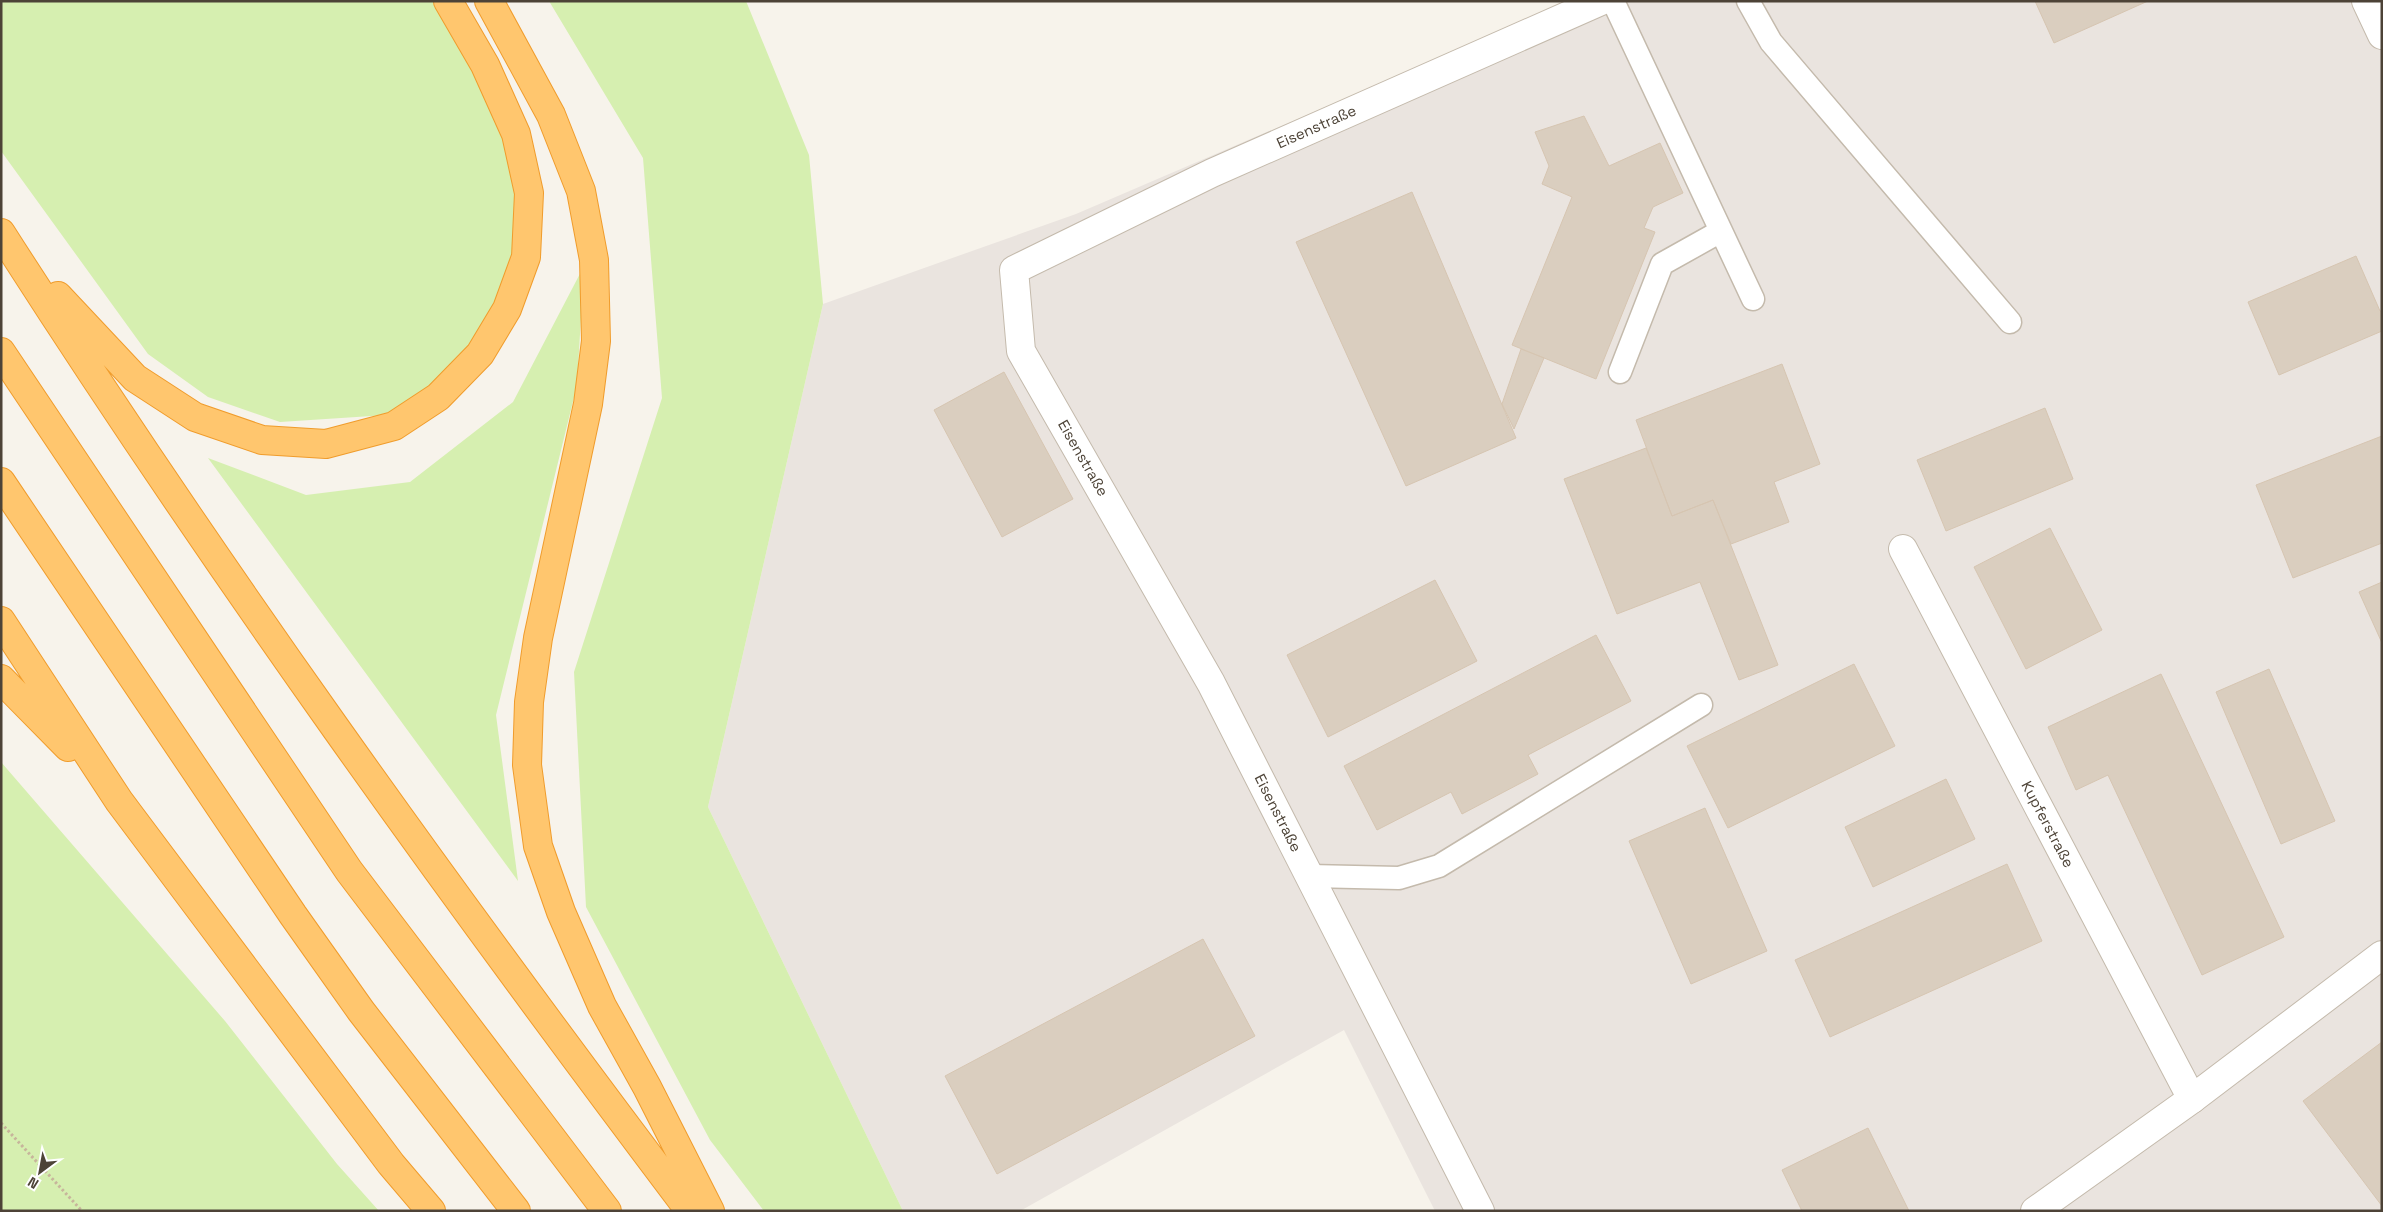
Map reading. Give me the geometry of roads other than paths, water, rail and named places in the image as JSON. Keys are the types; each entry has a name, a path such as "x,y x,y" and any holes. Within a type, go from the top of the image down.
{"highway":[{"path":"6,240 135,378 195,417 262,440 326,444 394,426 438,397 480,354 507,309 526,257 529,193 516,134 485,65 448,1"},
{"path":"489,1 551,115 581,191 594,260 596,341 588,404 538,638 530,702 527,765 538,846 561,912 602,1006 647,1088 710,1211"},
{"path":"6,240 208,547 286,658 531,1000 690,1211"},
{"path":"1,352 349,871 607,1211"},
{"path":"1,482 293,915 361,1011 516,1211"},
{"path":"1,621 119,801 385,1156 431,1211"},
{"path":"1,678 119,801"}],"street":[{"name":"Eisenstraße","path":"1480,1211 1211,683 1021,351 1014,270 1212,173 1601,1"},
{"path":"2366,1 2382,35"},
{"name":"Kupferstraße","path":"1903,549 2192,1099"},
{"path":"2035,1211 2192,1099 2382,954"}],"lane":[{"path":"1613,1 1753,299"},
{"path":"1748,1 1771,42 2010,322"},
{"path":"1620,372 1662,264 1721,231"},
{"path":"1310,876 1399,878 1438,866 1701,705"}]}
